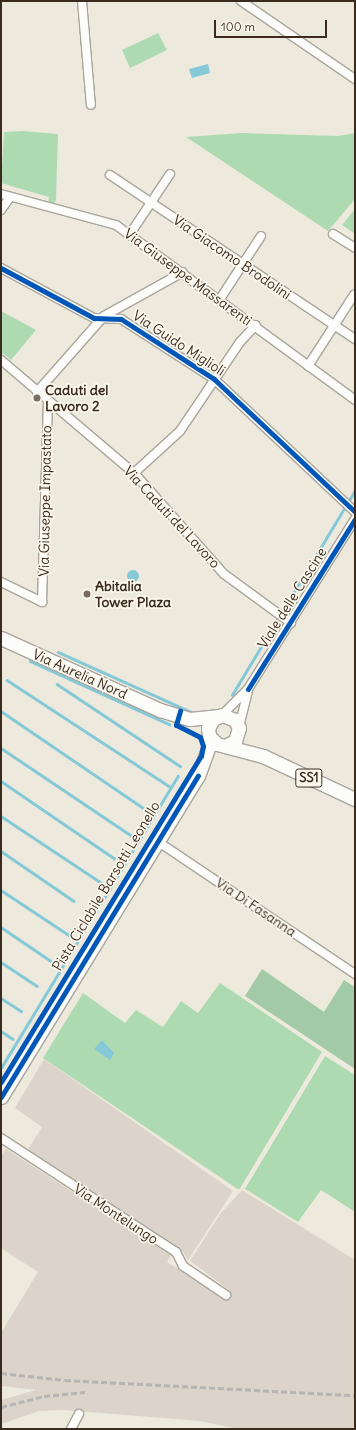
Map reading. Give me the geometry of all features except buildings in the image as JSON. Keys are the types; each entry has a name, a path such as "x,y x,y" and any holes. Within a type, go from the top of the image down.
{"main road":[{"name":"Via Aurelia Nord","path":"1,638 160,710 210,736"},
{"name":"Via Aurelia Nord","path":"160,710 190,718 220,715"},
{"name":"SS1","path":"220,715 235,720 239,730 264,756"},
{"path":"198,776 210,736 210,723 220,715"},
{"path":"1,1098 198,776 239,730"},
{"name":"SS1","path":"210,736 226,746 264,756 355,799"}],"street":[{"path":"82,1 91,105"},
{"path":"241,1 355,79"},
{"path":"130,234 170,174"},
{"name":"Via Giacomo Brodolini","path":"110,175 355,339"},
{"name":"Via Giuseppe Massarenti","path":"1,194 116,225 256,325 308,366 355,400"},
{"path":"1,210 10,197"},
{"path":"333,234 355,248"},
{"path":"220,299 261,236"},
{"name":"Via Guido Miglioli","path":"1,268 94,318 104,316 121,319 214,380 342,502 353,510"},
{"path":"37,392 104,316 183,272"},
{"path":"308,366 354,295"},
{"path":"134,474 180,432 214,380 256,325"},
{"name":"Via Caduti del Lavoro","path":"1,360 134,474 224,574 288,621"},
{"name":"Via Giuseppe Impastato","path":"1,582 42,602 48,401"},
{"name":"Viale delle Cascine","path":"220,715 248,689 288,621 355,519"},
{"name":"Viale delle Cascine","path":"239,730 248,689"},
{"name":"Via Di Fasanna","path":"157,841 355,974"},
{"name":"Via Montelungo","path":"1,1138 176,1252 183,1266 226,1295"},
{"path":"71,1429 79,1414"}],"shaded area":[{"path":"44,1059 233,1191 188,1260 183,1252 27,1151 42,1127 15,1108"},
{"path":"6,1149 171,1255 167,1262 224,1298 229,1290 190,1261 221,1213 242,1190 355,1260 355,1429 238,1429 200,1421 64,1410 39,1411 1,1424 1,1400 36,1390 1,1386 1,1333 38,1272 1,1248 1,1157"}],"green space":[{"path":"158,33 167,50 130,68 122,50"},
{"path":"23,131 58,134 56,200 53,205 48,204 49,197 1,183 4,132"},
{"path":"241,133 338,136 355,133 355,199 328,231 186,137"},
{"path":"355,209 355,234 342,225"},
{"path":"1,311 36,330 11,360 1,352"},
{"path":"262,969 324,1012 344,980 355,987 355,1069 245,996"},
{"path":"220,983 322,1052 239,1190 43,1058 83,993 125,1023 136,1010 163,1027 181,1001 198,1013"},
{"path":"325,1056 355,1075 355,1212 321,1190 298,1222 245,1189"}],"water":[{"path":"208,64 210,73 192,78 189,69"},
{"path":"131,570 135,570 139,576 135,582 131,582 127,578 127,574"},
{"path":"102,1040 114,1053 110,1060 94,1049"}],"waterway":[{"path":"232,695 355,490"},
{"path":"58,652 194,713"},
{"path":"30,661 169,724"},
{"path":"7,680 169,786"},
{"path":"57,684 180,766"},
{"path":"1,711 152,814"},
{"path":"1,748 135,838"},
{"path":"1,1068 178,776"},
{"path":"1,781 114,858"},
{"path":"1,816 105,885"},
{"path":"1,851 74,901"},
{"path":"1,890 72,937"},
{"path":"1,927 51,961"},
{"path":"1,962 37,986"},
{"path":"1,998 21,1011"},
{"path":"1,1031 13,1039"}],"railway":[{"path":"1,1373 65,1380 355,1395"},
{"path":"1,1407 44,1396 85,1392"}],"cycle path":[{"path":"1,268 94,318 121,319 214,379 355,512"},
{"path":"248,689 355,519"},
{"name":"Pista Ciclabile Barsotti Leonello","path":"1,1082 201,756 203,746 200,737 176,725 180,711"},
{"path":"1,1097 198,776"}],"place":[{"name":"Caduti del Lavoro 2","path":"37,398"},
{"name":"Abitalia Tower Plaza","path":"87,594"}]}
